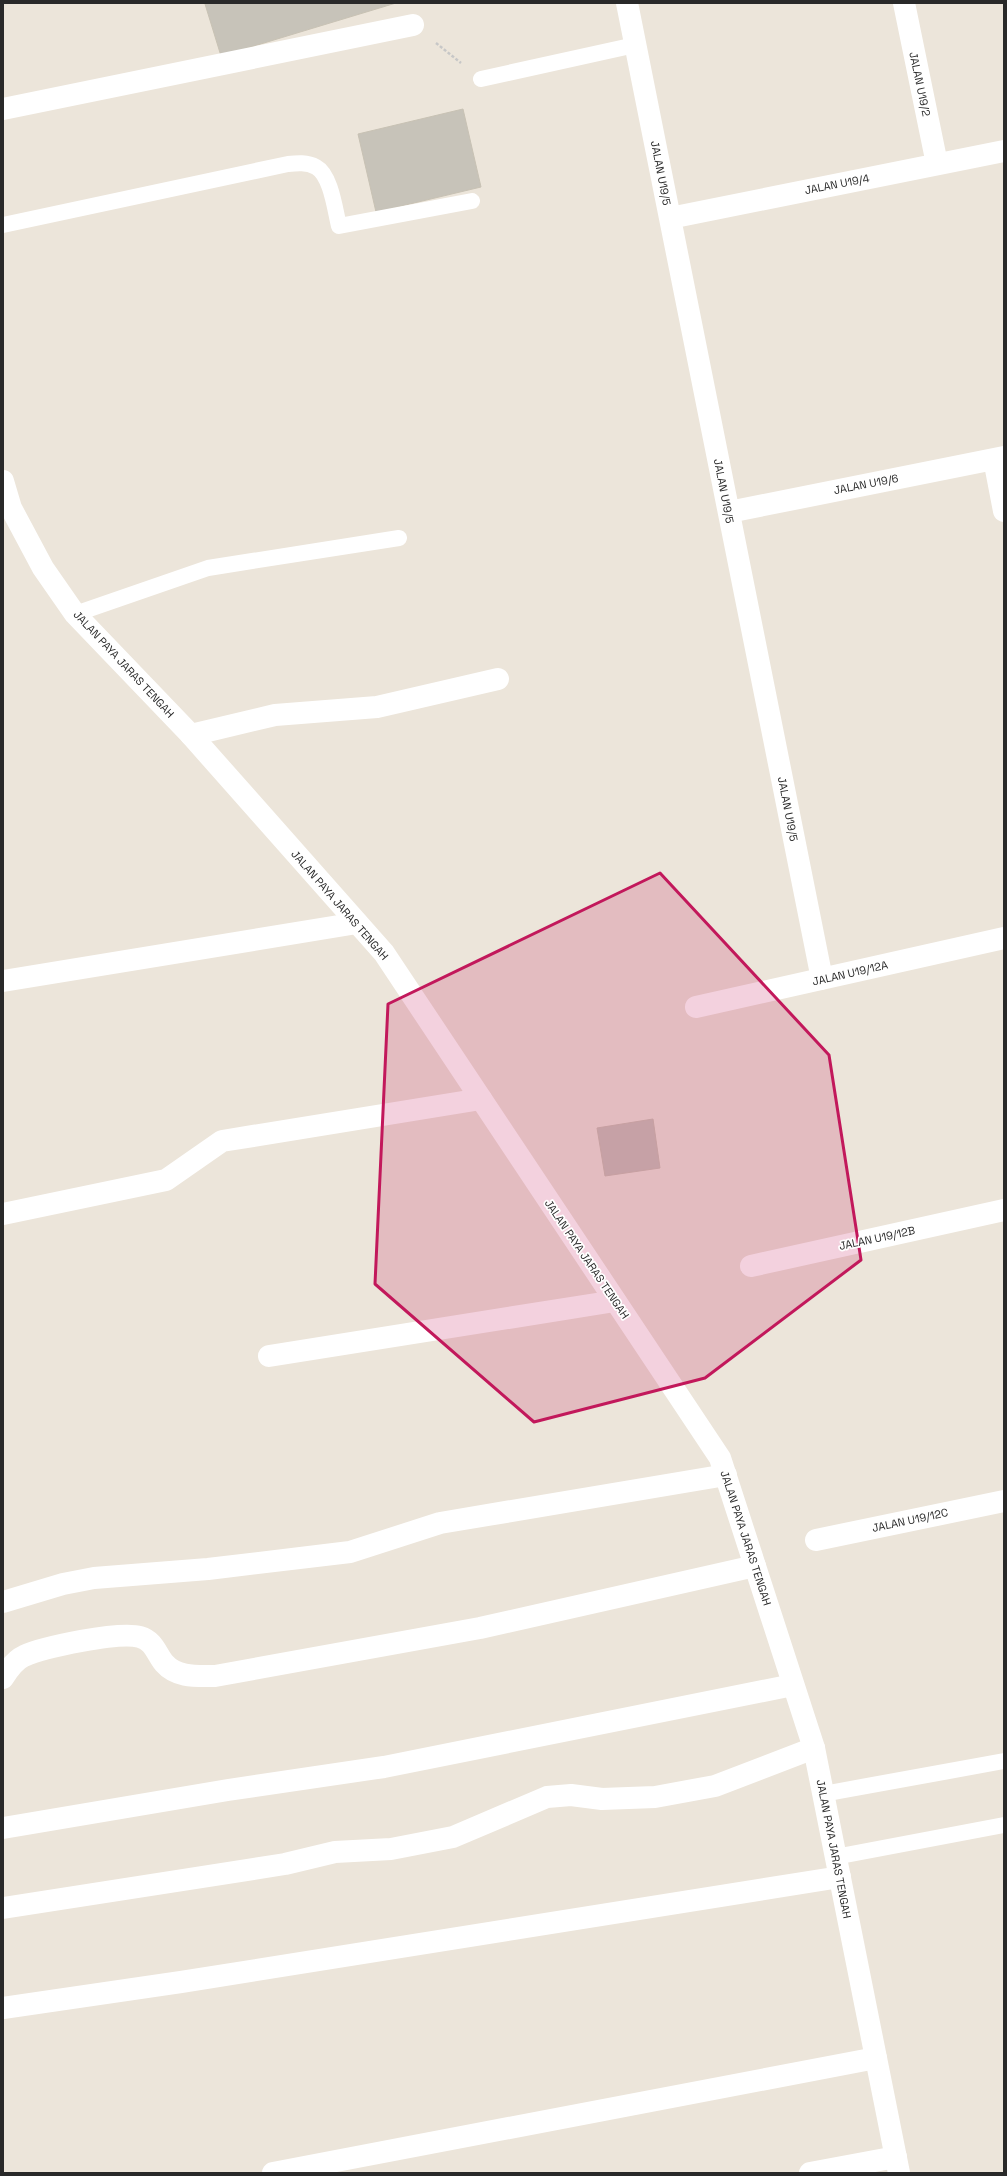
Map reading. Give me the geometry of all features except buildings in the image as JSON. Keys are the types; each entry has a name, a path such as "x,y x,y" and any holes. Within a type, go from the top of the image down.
{"street":[{"name":"JALAN U19/5","path":"626,3 822,979"},
{"name":"JALAN U19/2","path":"904,3 937,164"},
{"path":"3,109 413,25"},
{"name":"JALAN U19/4","path":"670,218 1004,151"},
{"path":"999,458 1004,511"},
{"name":"JALAN U19/6","path":"729,512 999,458"},
{"name":"JALAN PAYA JARAS TENGAH","path":"3,481 7,509 43,568 75,614 191,735 384,954 720,1458 814,1748 897,2165"},
{"path":"191,735 274,715 377,707 498,679"},
{"path":"3,981 357,923"},
{"name":"JALAN U19/12A","path":"696,1007 1004,938"},
{"path":"3,1214 166,1180 222,1141 481,1099"},
{"name":"JALAN U19/12B","path":"751,1266 1004,1210"},
{"path":"269,1356 615,1301"},
{"path":"3,1602 63,1584 94,1578 208,1568 350,1552 440,1523 726,1475"},
{"name":"JALAN U19/12C","path":"816,1540 1004,1501"},
{"path":"3,1678 7,1670 22,1656 44,1648 122,1635 140,1637 152,1644 164,1663 176,1672 190,1676 215,1676 480,1628 755,1566"},
{"path":"3,1828 228,1790 384,1767 793,1686"},
{"path":"3,1908 285,1864 335,1852 391,1849 453,1837 547,1797 570,1795 602,1799 654,1797 715,1786 814,1748"},
{"path":"3,2008 182,1982 838,1867"},
{"path":"273,2173 876,2058"},
{"path":"810,2173 897,2165"}],"lane":[{"path":"481,79 635,45"},
{"path":"3,225 288,164 311,164 318,168 328,183 339,226 472,201"},
{"path":"75,614 208,568 398,538"},
{"path":"823,1794 1004,1761"},
{"path":"838,1867 1004,1825"}],"path":[{"path":"413,25 481,79"}],"highlighted area":[{"path":"660,873 829,1055 861,1260 705,1378 534,1422 375,1284 388,1004"}]}
